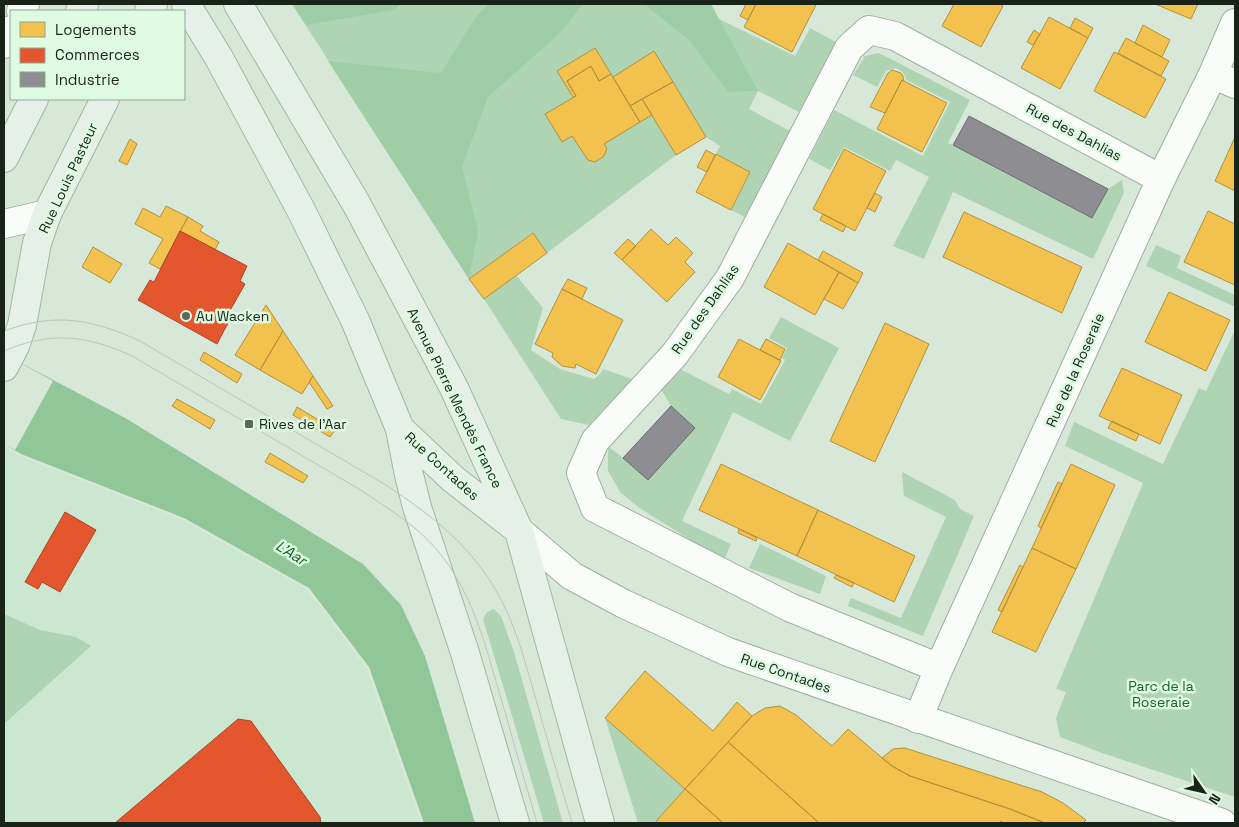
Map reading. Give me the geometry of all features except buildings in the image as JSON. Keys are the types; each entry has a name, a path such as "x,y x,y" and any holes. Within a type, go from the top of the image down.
{"main road":[{"path":"186,4 219,58 302,212 355,320 400,429 417,507 465,653 515,823"},
{"name":"Avenue Pierre Mendès France","path":"238,4 357,205 454,388 519,531 600,823"},
{"path":"4,158 33,100"},
{"name":"Rue Louis Pasteur","path":"10,357 22,325 38,243 47,214 105,100"},
{"name":"Rue Contades","path":"400,429 452,479 519,531"}],"street":[{"name":"Rue de la Roseraie","path":"918,719 939,668 1161,179 1224,79 1235,23"},
{"name":"Rue des Dahlias","path":"939,668 788,607 595,508 581,473 595,441 676,354 730,278 849,48 869,30 895,36 1161,179"},
{"path":"4,44 10,32"},
{"path":"4,224 47,214"},
{"name":"Rue Contades","path":"519,531 572,576 624,604 728,652 1222,823"}],"shaded area":[{"path":"292,4 401,4 394,10 306,25"},
{"path":"489,4 583,4 561,32 488,97 462,167 478,231 469,279 328,61 441,73 477,15"},
{"path":"644,4 711,4 758,91 728,92 689,40"},
{"path":"4,447 19,456 183,520 307,590 366,668 421,823 4,823"}],"green space":[{"path":"292,4 711,4 719,19 795,56 810,28 836,42 799,112 758,91 749,109 790,131 745,217 731,210 750,172 716,154 720,146 706,137 676,155 547,253 532,233 469,279"},
{"path":"878,53 970,100 948,143 1091,218 1108,189 1122,180 1124,193 1093,259 953,192 924,259 893,246 929,177 896,160 890,171 844,147 830,170 809,159 834,110 923,156 950,102 906,80 903,72 896,68 886,71 877,87 853,75 865,56"},
{"path":"1156,245 1181,256 1177,268 1235,295 1235,307 1146,266"},
{"path":"516,275 543,308 531,350 560,369 594,379 603,369 632,379 589,425 561,419 484,299"},
{"path":"781,317 839,348 790,441 733,412 682,521 731,544 725,558 711,553 638,507 620,492 608,471 608,446 648,480 695,428 671,406 661,389 678,368 729,394 732,389 761,404 785,360 782,358 787,348 769,338"},
{"name":"Parc de la Roseraie","path":"1235,330 1235,797 1102,753 1060,737 1056,718 1066,692 1056,689 1143,483 1065,446 1074,422 1163,464 1199,388 1206,391"},
{"path":"902,472 955,500 960,509 974,516 923,636 848,606 851,598 901,618 946,517 904,496"},
{"path":"760,544 826,576 820,594 749,568"},
{"path":"494,609 501,616 514,652 563,823 544,823 483,619 487,612"},
{"path":"4,614 40,630 76,637 91,646 4,724"},
{"path":"605,718 685,789 656,823 638,823"}],"water":[{"name":"L'Aar","path":"4,354 127,419 363,564 401,605 425,656 475,823 424,823 369,667 309,588 184,518 21,454 4,444"}],"pier":[{"path":"4,354 53,381 15,450 4,444"}],"tram line":[{"path":"4,331 40,321 73,321 106,327 140,341 386,485 423,511 447,531 468,552 490,580 508,613 526,666 572,823"},
{"path":"4,351 37,340 68,338 99,344 132,356 359,489 419,532 437,550 449,566 460,583 476,619 489,657 537,823"}],"place":[{"name":"Au Wacken","path":"186,316"},
{"name":"Rives de l'Aar","path":"249,424"}]}
